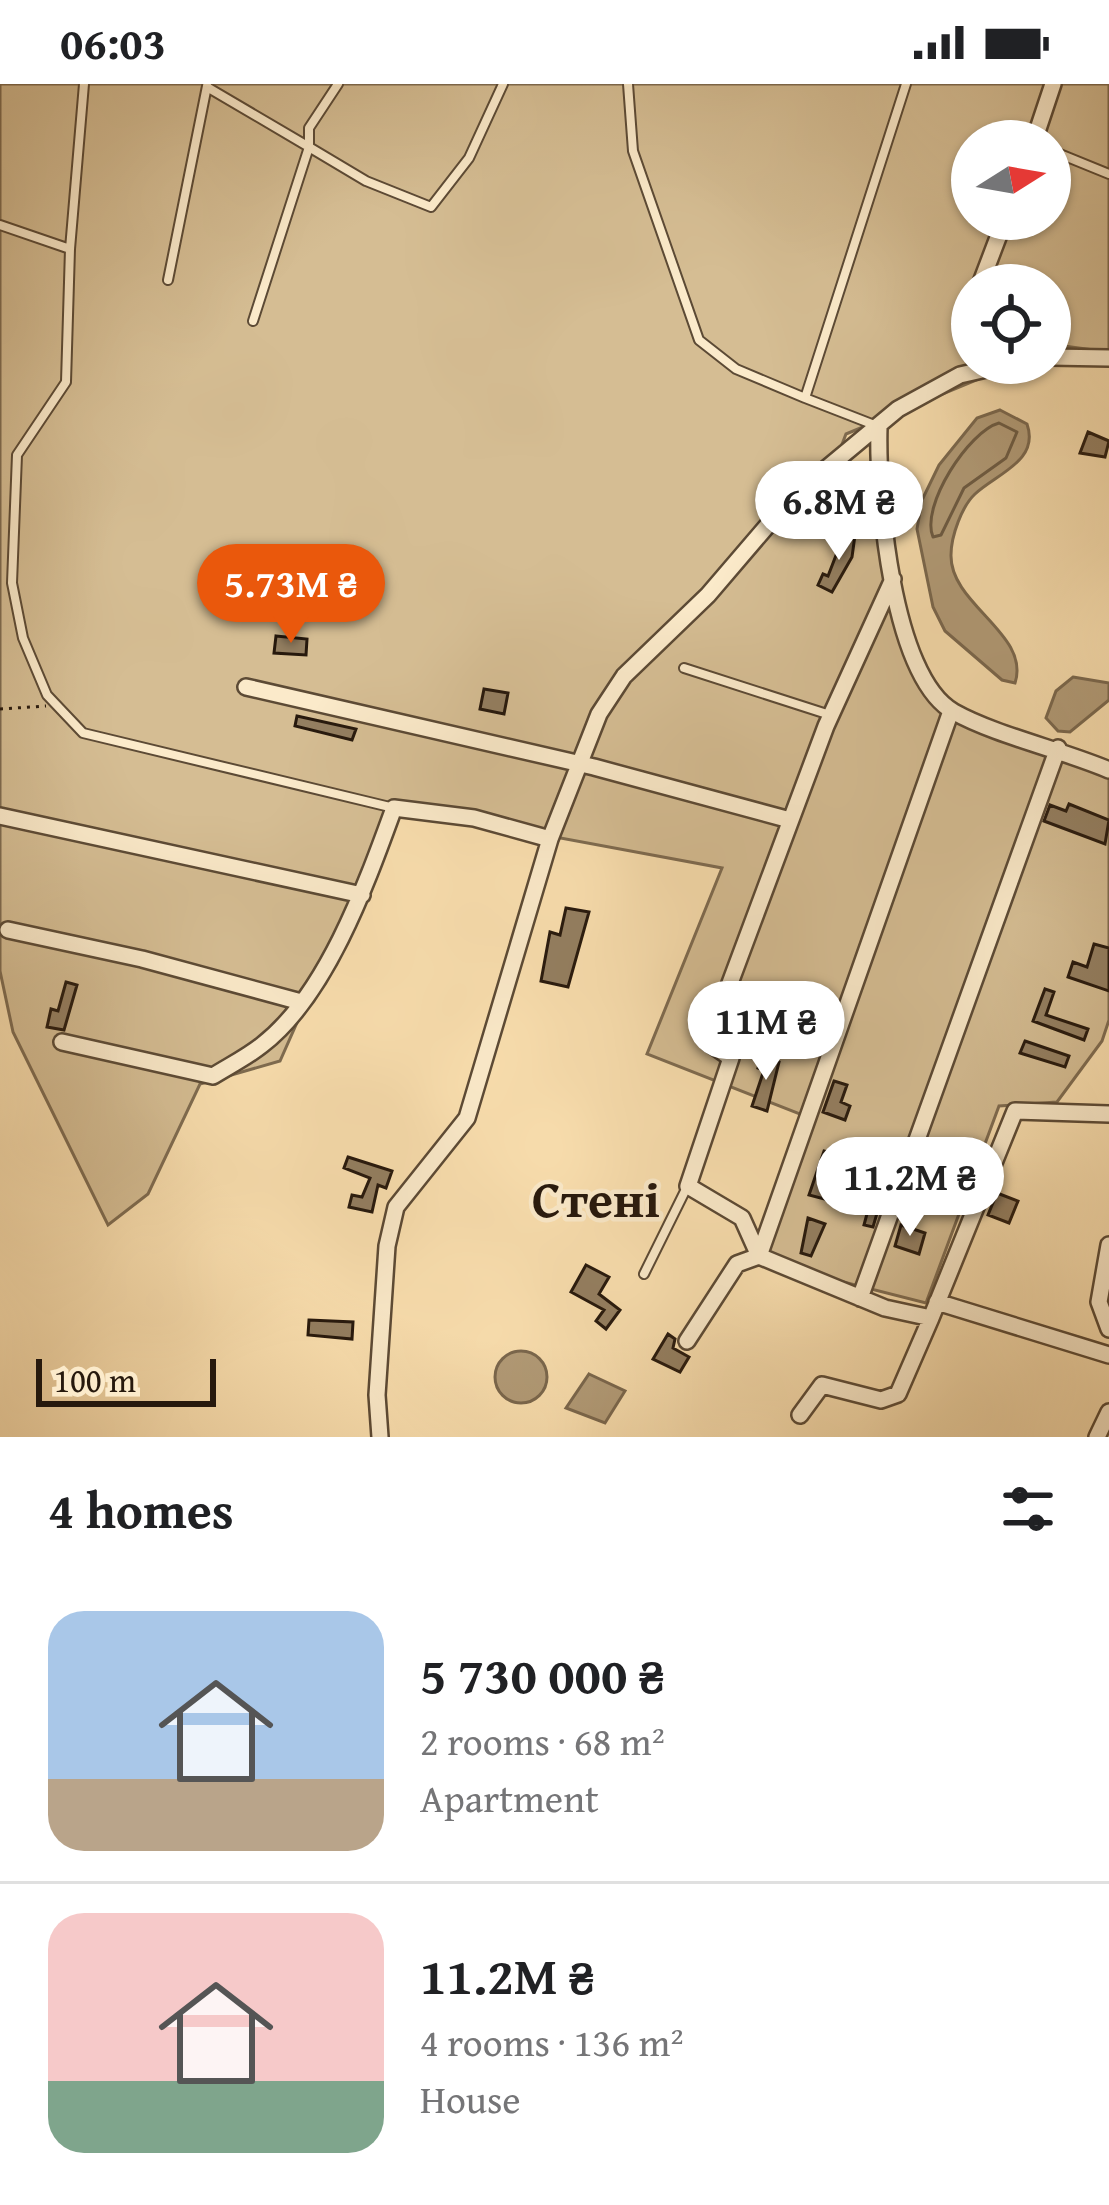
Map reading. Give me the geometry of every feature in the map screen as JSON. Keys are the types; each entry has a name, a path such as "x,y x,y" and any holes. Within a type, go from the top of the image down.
{"street":[{"path":"1041,120 1053,84"},
{"path":"1071,357 1109,358"},
{"path":"380,1437 377,1395 387,1246 396,1207 467,1118 550,839 599,713 624,676 708,595 791,498 898,409 951,380"},
{"path":"879,427 878,472 893,579 916,662 951,712 1109,770"},
{"path":"759,1256 742,1218 688,1186 731,1058 708,1042 790,820 893,579"},
{"path":"246,687 790,820"},
{"path":"759,1256 951,712"},
{"path":"860,1298 1058,748"},
{"path":"62,1042 213,1076 264,1044 301,1002 362,895 394,808 474,818 550,839"},
{"path":"0,816 362,895"},
{"path":"8,930 142,958 301,1002"},
{"path":"800,1415 823,1385 880,1400 898,1394 1015,1111 1109,1114"},
{"path":"1109,1245 1099,1301 1109,1329"},
{"path":"687,1341 737,1264 759,1256 860,1298 934,1310 1109,1355"},
{"path":"1097,1437 1109,1412"}],"lane":[{"path":"84,84 70,249 66,382 17,454 12,567 23,638 56,706 83,734 394,808"},
{"path":"253,321 309,147 310,128 338,84"},
{"path":"168,280 207,85 366,182 431,206 469,158 503,84"},
{"path":"628,84 633,151 699,340 736,369 879,427"},
{"path":"806,398 905,84"},
{"path":"1071,158 1109,173"},
{"path":"0,225 70,249"},
{"path":"684,668 832,715"},
{"path":"644,1274 688,1186"}],"path":[{"path":"0,709 56,706"}],"shaded area":[{"path":"0,84 1109,84 1109,352 1071,347 1071,264 951,264 951,384 966,384 846,434 823,494 880,527 914,673 952,718 1109,772 1109,1020 1102,1041 1057,1102 999,1106 926,1303 757,1260 813,1119 647,1054 722,868 399,808 388,817 280,1061 200,1084 148,1194 108,1225 13,1032 0,971"}],"water":[{"path":"1000,410 1027,424 1027,448 1014,465 970,499 958,522 951,555 963,589 1012,649 1015,683 1002,680 945,631 933,607 917,529 922,500 939,465 977,418"},
{"path":"1073,677 1109,683 1109,700 1070,732 1058,731 1046,718 1056,691"},
{"path":"521,1351 539,1359 547,1377 539,1395 521,1403 503,1395 495,1377 503,1359"},
{"path":"589,1374 625,1391 605,1423 566,1408"}],"building":[{"path":"1088,432 1109,441 1105,457 1080,453"},
{"path":"845,532 855,535 852,557 832,592 818,585 823,574 828,576"},
{"path":"276,636 307,639 306,655 274,653"},
{"path":"484,689 508,693 504,714 480,709"},
{"path":"297,716 356,729 352,740 295,726"},
{"path":"1069,804 1109,820 1105,844 1044,821 1050,805 1066,811"},
{"path":"566,908 589,912 568,987 541,981 550,932 560,935"},
{"path":"1094,944 1109,948 1109,991 1068,977 1073,962 1087,967"},
{"path":"66,982 77,985 64,1030 47,1027 51,1009 58,1011"},
{"path":"1045,989 1054,992 1046,1015 1088,1029 1084,1040 1033,1021"},
{"path":"1025,1041 1069,1056 1065,1067 1020,1053"},
{"path":"762,1056 779,1062 767,1111 752,1106 764,1070 758,1068"},
{"path":"834,1081 847,1085 841,1102 850,1106 845,1120 823,1112"},
{"path":"824,1151 840,1156 828,1200 809,1195"},
{"path":"348,1157 392,1171 386,1188 378,1185 372,1212 349,1207 352,1195 362,1197 370,1178 344,1168"},
{"path":"873,1166 889,1172 873,1227 864,1225 871,1199 861,1196"},
{"path":"997,1193 1018,1201 1009,1223 988,1215"},
{"path":"808,1218 825,1224 811,1256 801,1253"},
{"path":"901,1225 925,1233 919,1254 895,1246"},
{"path":"586,1265 609,1277 599,1294 620,1310 606,1329 596,1321 604,1310 571,1292"},
{"path":"309,1320 353,1322 352,1339 308,1335"},
{"path":"668,1334 675,1339 673,1348 689,1357 680,1372 653,1359"}],"district":[{"name":"Стені","path":"596,1198"}]}
